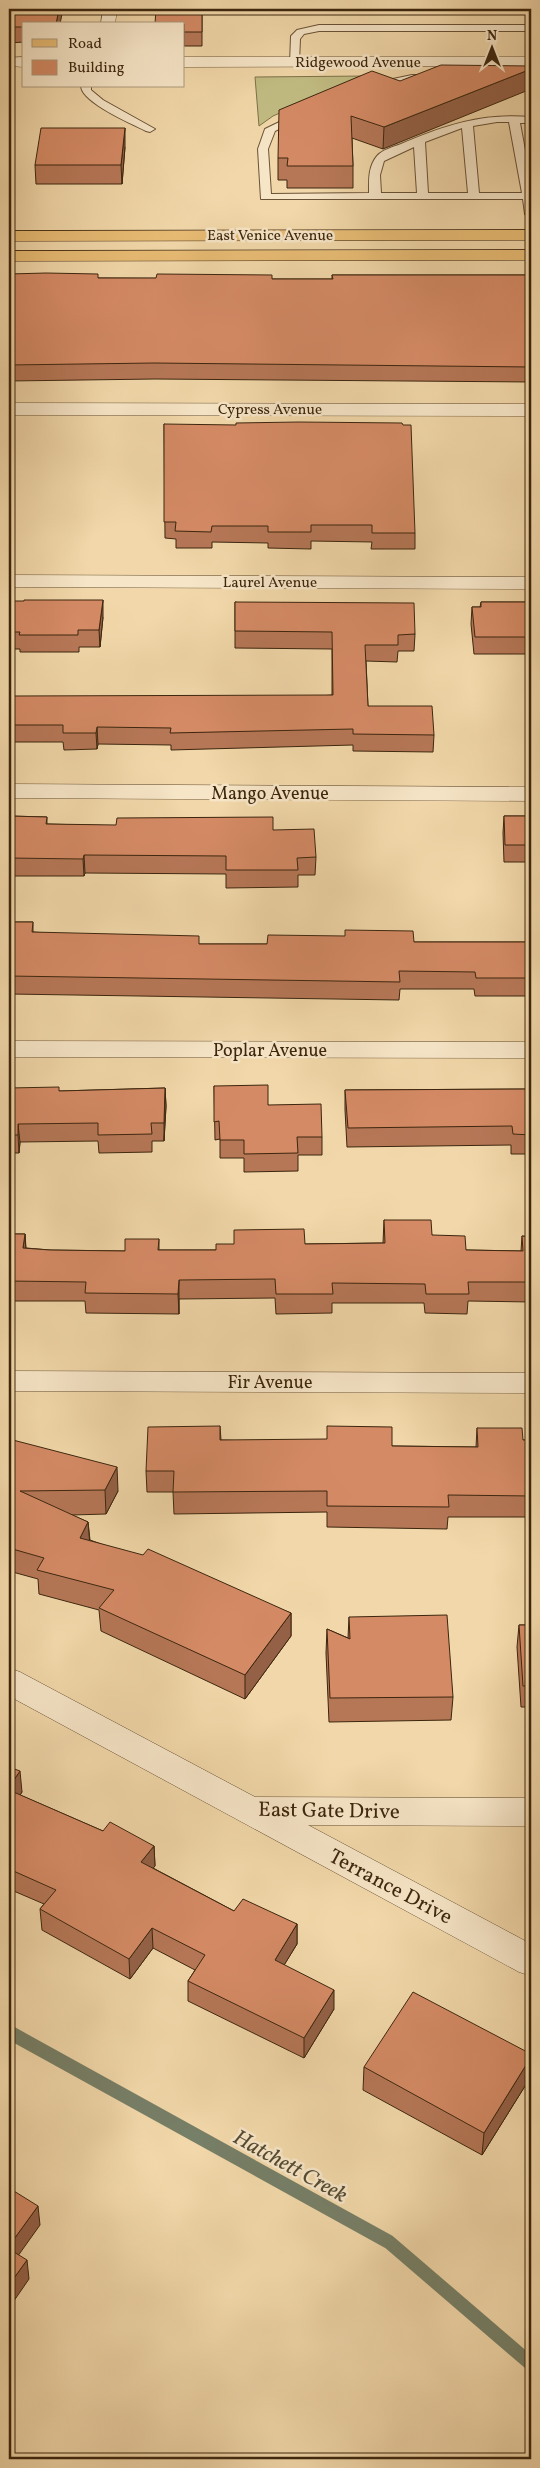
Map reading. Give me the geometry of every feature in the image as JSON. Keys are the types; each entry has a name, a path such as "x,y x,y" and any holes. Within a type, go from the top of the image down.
{"main road":[{"name":"East Venice Avenue","path":"9,236 531,235"},
{"name":"East Venice Avenue","path":"9,256 531,255"}],"street":[{"path":"108,22 110,9"},
{"path":"9,62 22,62"},
{"name":"Ridgewood Avenue","path":"185,62 531,62"},
{"name":"Cypress Avenue","path":"9,409 531,410"},
{"name":"Laurel Avenue","path":"9,582 531,584"},
{"name":"Mango Avenue","path":"9,791 531,794"},
{"name":"Poplar Avenue","path":"9,1049 531,1050"},
{"name":"Fir Avenue","path":"9,1381 531,1383"},
{"name":"East Gate Drive","path":"9,1680 252,1811 531,1812"},
{"name":"Terrance Drive","path":"252,1811 531,1961"}],"lane":[{"path":"294,62 295,38 300,32 319,28 531,28"},
{"path":"409,62 412,78"},
{"path":"359,88 412,78 442,78"},
{"path":"86,88 86,91 99,102 150,130"},
{"path":"315,108 270,129 263,149 265,197 530,196"},
{"path":"375,197 378,161 383,156 466,123 499,118 531,120"},
{"path":"514,119 530,196 531,214"},
{"path":"466,123 474,196"},
{"path":"419,141 422,197"}],"shaded area":[{"path":"365,76 273,116 259,126 255,77"}],"building":[{"path":"9,9 59,9 56,22 22,22 22,27 9,27"},
{"path":"156,9 202,9 202,32 185,32 185,22 155,22"},
{"path":"441,65 531,66 531,69 384,127 351,116 353,166 287,166 288,158 278,158 279,110 372,71 400,81"},
{"path":"41,128 125,128 121,165 35,165"},
{"path":"9,274 98,274 98,278 156,278 157,274 272,275 272,279 333,279 332,275 531,275 531,367 154,363 9,365"},
{"path":"236,423 402,423 403,425 411,425 415,533 372,533 372,525 311,525 311,532 268,532 268,526 212,526 211,532 175,531 176,522 164,522 164,424 236,425"},
{"path":"103,600 99,630 78,630 78,635 19,635 20,632 9,632 9,601"},
{"path":"235,602 414,603 415,634 398,635 398,645 365,645 368,706 432,706 434,735 353,734 353,729 170,733 171,728 97,727 96,733 63,733 63,725 9,725 12,696 333,695 332,632 235,631"},
{"path":"481,602 531,602 531,637 475,637 472,607 481,607"},
{"path":"9,816 47,817 46,824 116,825 117,818 273,817 273,830 314,829 316,857 297,858 298,870 226,870 226,856 84,855 83,859 9,858"},
{"path":"504,816 531,816 531,845 505,845"},
{"path":"9,922 33,922 32,932 199,936 199,944 267,944 268,935 345,936 345,930 413,931 414,942 531,942 531,978 476,978 475,972 399,971 400,982 9,976"},
{"path":"268,1085 268,1105 321,1104 322,1137 297,1137 298,1153 244,1154 244,1140 220,1140 219,1121 214,1122 214,1086"},
{"path":"59,1087 59,1091 165,1088 164,1123 151,1123 152,1134 98,1135 98,1123 18,1124 18,1135 9,1135 9,1088"},
{"path":"531,1089 531,1135 513,1134 512,1126 348,1128 345,1090"},
{"path":"384,1220 431,1220 432,1235 465,1236 466,1250 523,1251 522,1236 531,1237 531,1282 468,1282 469,1294 426,1294 425,1284 332,1283 333,1294 276,1294 275,1279 179,1280 178,1294 85,1293 86,1282 9,1281 9,1234 25,1234 23,1248 125,1251 125,1239 159,1239 158,1250 216,1250 216,1244 234,1244 234,1230 304,1229 305,1244 385,1243"},
{"path":"220,1426 220,1440 327,1439 327,1426 392,1427 392,1446 478,1447 477,1428 522,1428 523,1440 531,1440 531,1496 448,1495 449,1507 327,1506 327,1491 173,1492 174,1471 146,1471 148,1427"},
{"path":"9,1439 117,1467 105,1490 20,1491 88,1522 80,1538 143,1555 148,1549 291,1613 245,1675 99,1608 114,1590 37,1570 44,1558 9,1548"},
{"path":"447,1615 453,1697 330,1698 327,1629 350,1639 349,1617"},
{"path":"519,1625 531,1625 531,1686 523,1686"},
{"path":"9,1767 20,1771 9,1787"},
{"path":"9,1790 103,1831 110,1822 154,1846 141,1862 234,1911 243,1899 297,1924 275,1960 334,1990 304,2038 188,1981 205,1955 152,1928 129,1959 40,1909 56,1890 9,1869"},
{"path":"413,1992 531,2054 531,2057 484,2133 364,2067"},
{"path":"9,2188 38,2206 9,2246"},
{"path":"9,2249 27,2260 9,2285"}],"waterway":[{"name":"Hatchett Creek","path":"9,2032 389,2242 531,2364"}]}
